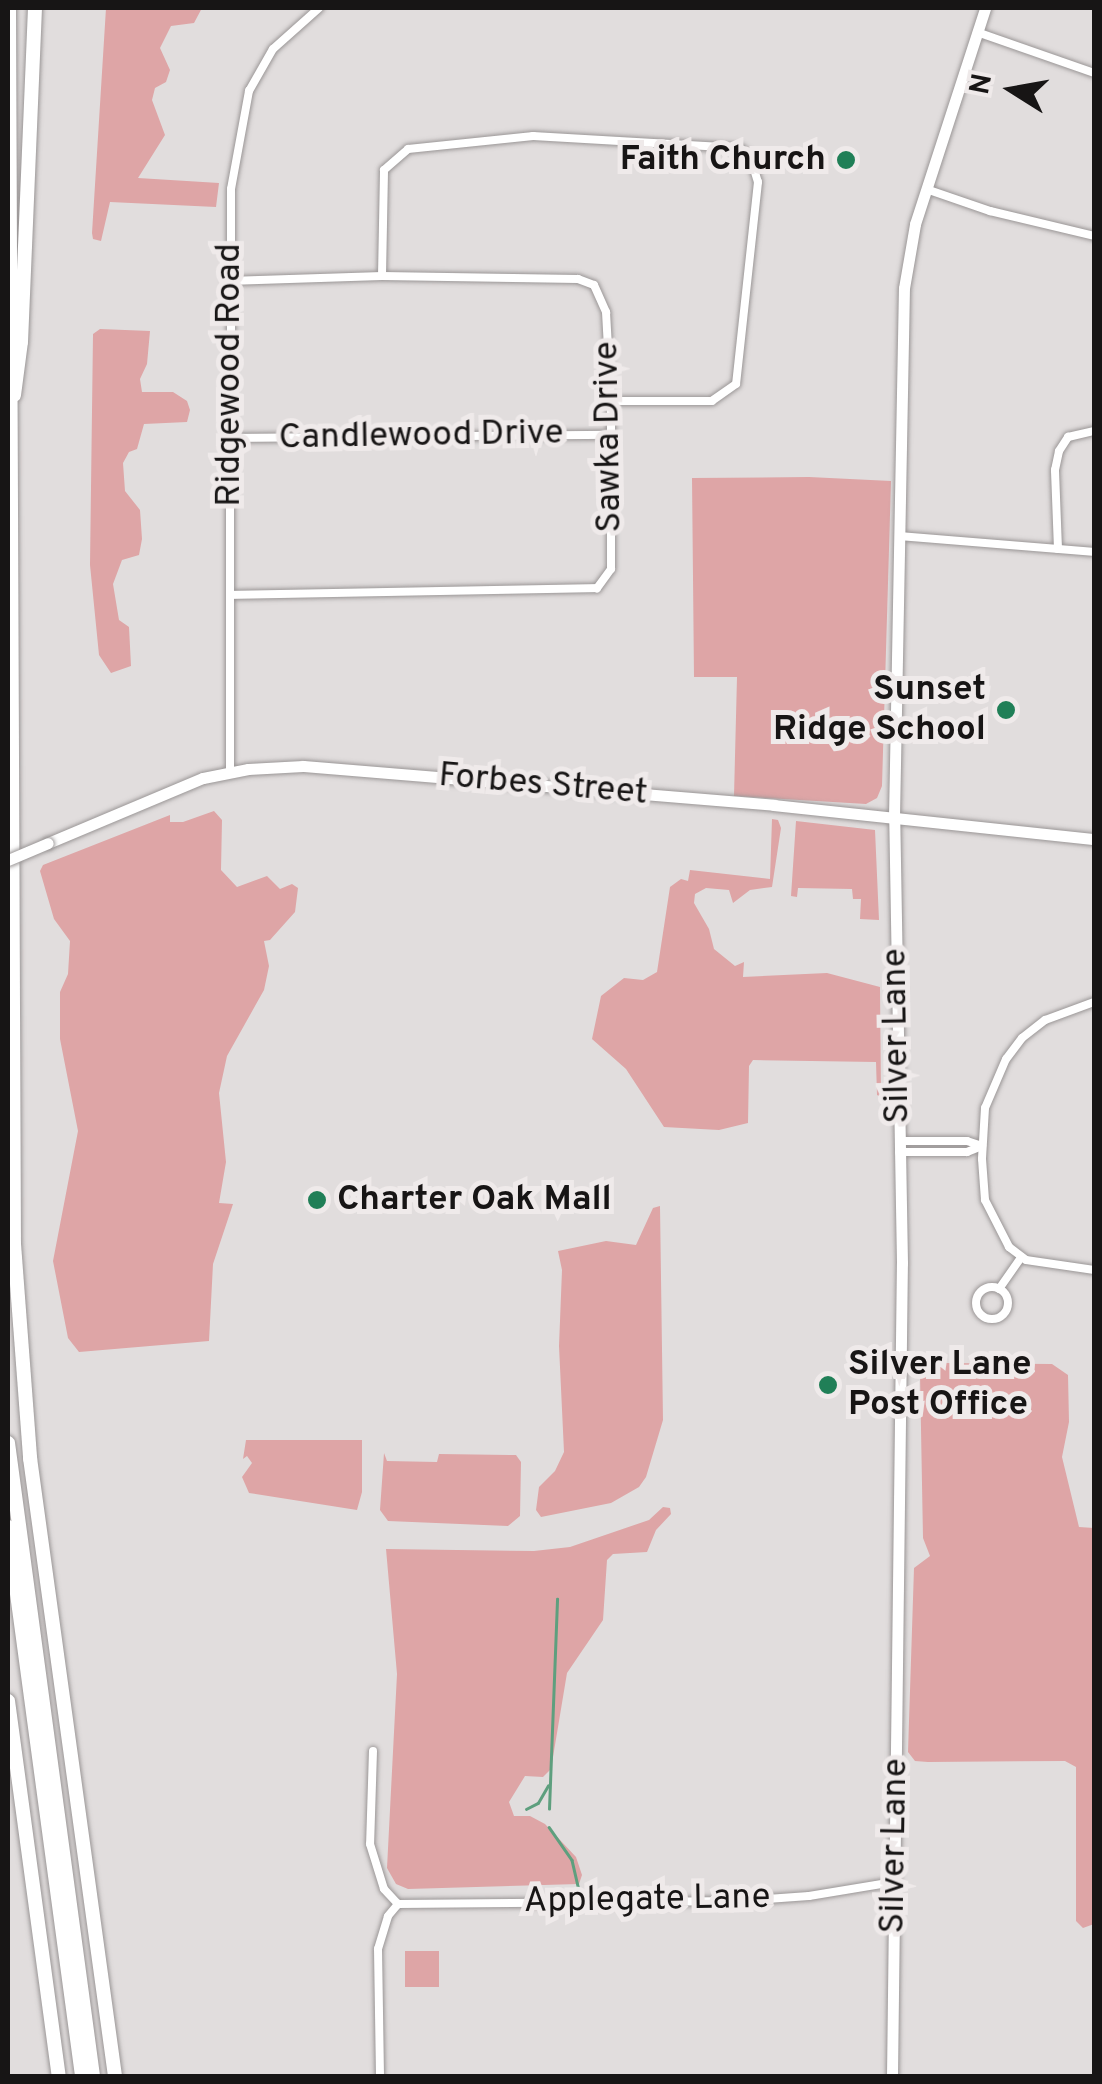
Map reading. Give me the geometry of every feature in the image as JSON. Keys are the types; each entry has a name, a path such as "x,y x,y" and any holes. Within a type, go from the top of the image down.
{"highway":[{"path":"9,8 10,1140 20,1346 31,1468 115,2076"},
{"path":"8,420 22,342 36,8"},
{"path":"8,1443 93,2076"},
{"path":"8,1527 82,2076"},
{"path":"8,1700 59,2076"}],"main road":[{"name":"Silver Lane","path":"892,2076 902,1350 894,817 904,288 910,244 985,8"},
{"name":"Forbes Street","path":"8,860 188,783 230,771 284,766 894,817 1094,839"}],"street":[{"name":"Ridgewood Road","path":"230,771 231,189 250,91 273,49 319,8"},
{"path":"977,32 1094,73"},
{"path":"382,276 384,170 408,149 534,136 740,148 750,156 758,182 736,384 712,401 611,401"},
{"path":"926,189 990,211 1094,236"},
{"name":"Sawka Drive","path":"228,280 382,276 578,279 594,285 606,312 611,401 611,570 597,588 230,595"},
{"path":"1058,549 1055,470 1060,451 1068,437 1094,430"},
{"name":"Candlewood Drive","path":"231,438 611,435"},
{"path":"900,536 1094,552"},
{"path":"1094,1002 1044,1020 1022,1038 1006,1059 985,1108 982,1146 985,1200 993,1223 1021,1258 1094,1270"},
{"path":"899,1146 967,1141 982,1146"},
{"path":"1000,1289 1021,1258"},
{"path":"989,1288 1000,1289 1008,1298 1008,1308 1000,1317 985,1317 977,1307 978,1297 989,1288"},
{"path":"373,1751 370,1844 384,1889 398,1904 388,1916 378,1949 380,2076"},
{"name":"Applegate Lane","path":"398,1904 739,1901 809,1896 894,1882"}],"shaded area":[{"path":"106,8 202,8 194,23 171,26 160,48 170,70 166,82 155,88 152,100 165,135 138,178 219,183 216,207 110,202 101,241 93,239 92,233"},
{"path":"100,329 150,331 147,364 140,379 142,392 173,392 187,401 190,410 187,422 144,424 137,449 129,452 123,463 125,491 140,510 142,539 139,555 122,560 113,584 119,620 129,627 131,666 111,673 99,655 90,565 93,334"},
{"path":"692,478 891,481 882,786 877,798 866,804 734,796 737,677 694,677"},
{"path":"214,811 222,820 221,870 237,887 267,876 280,889 292,884 298,888 295,912 270,940 264,941 269,966 264,990 227,1056 219,1093 226,1162 219,1203 233,1204 213,1264 209,1341 79,1352 68,1338 53,1261 78,1131 60,1039 60,992 68,974 70,941 54,919 40,871 43,865 170,815 170,822 183,822"},
{"path":"772,819 778,820 781,828 772,887 750,890 733,903 729,890 706,888 695,894 694,903 709,929 714,949 735,966 744,962 743,977 827,973 880,987 881,1097 877,1095 876,1062 753,1060 749,1066 748,1123 719,1130 664,1127 626,1069 592,1039 601,996 624,978 643,980 657,972 670,887 681,879 688,881 690,870 770,879"},
{"path":"796,821 875,830 879,920 860,919 861,899 853,899 852,889 798,888 797,897 791,896"},
{"path":"660,1206 663,1420 646,1477 639,1487 611,1503 541,1517 536,1510 539,1487 555,1471 564,1452 559,1346 562,1270 558,1251 606,1241 636,1245 653,1208"},
{"path":"1052,1364 1068,1375 1069,1422 1062,1457 1079,1527 1094,1528 1094,1924 1083,1928 1076,1921 1076,1767 1065,1761 915,1761 908,1752 914,1568 930,1556 923,1538 920,1374 925,1366"},
{"path":"246,1440 362,1440 362,1492 357,1510 249,1493 242,1477 252,1463 247,1456 243,1459"},
{"path":"384,1453 387,1461 437,1462 439,1454 516,1455 521,1462 520,1516 508,1526 388,1521 380,1510"},
{"path":"663,1507 670,1508 671,1514 656,1530 647,1552 613,1554 607,1560 603,1620 567,1673 551,1769 543,1777 525,1776 509,1802 514,1816 530,1816 545,1824 576,1857 582,1875 579,1884 408,1889 396,1884 387,1868 397,1674 386,1549 534,1551 570,1547 649,1520"},
{"path":"405,1951 439,1951 439,1987 405,1987"}],"waterway":[{"path":"549,1809 557,1599"},
{"path":"526,1809 538,1803 548,1786"},
{"path":"549,1827 572,1860 579,1891"}],"place":[{"name":"Faith Church","path":"846,160"},
{"name":"Sunset Ridge School","path":"1006,710"},
{"name":"Charter Oak Mall","path":"317,1200"},
{"name":"Silver Lane Post Office","path":"828,1385"}]}
